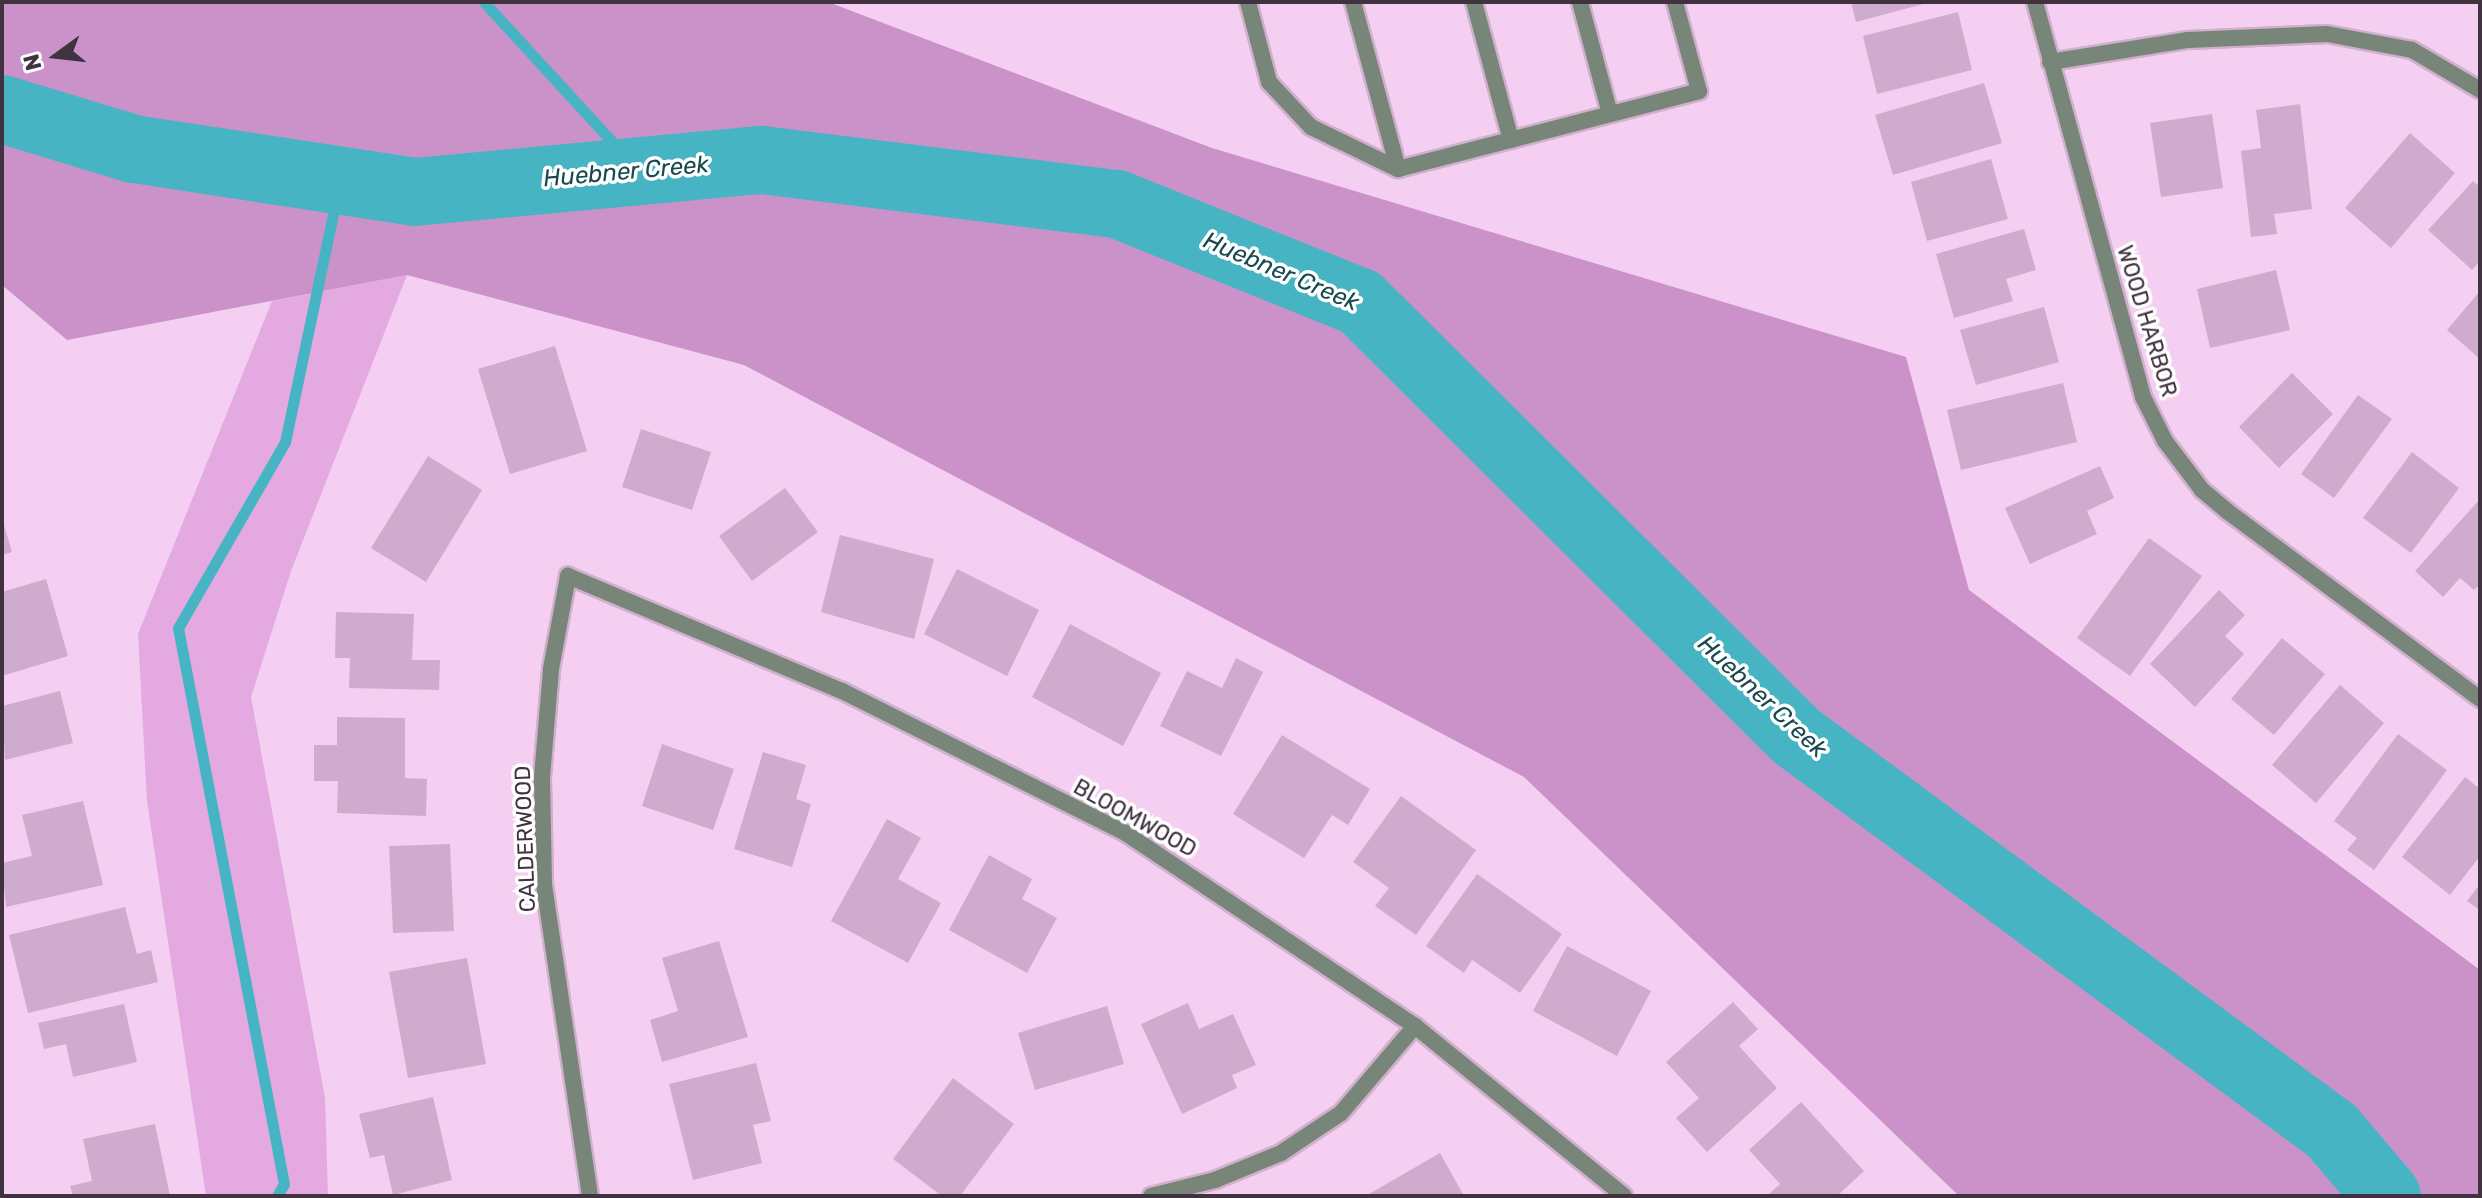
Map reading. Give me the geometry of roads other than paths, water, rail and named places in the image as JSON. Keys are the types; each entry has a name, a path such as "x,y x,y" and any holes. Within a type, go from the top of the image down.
{"street":[{"path":"1248,2 1269,82 1311,127 1398,169 1699,91 1675,2"},
{"path":"1353,2 1398,169"},
{"path":"1474,2 1511,140"},
{"path":"1580,2 1610,114"},
{"name":"WOOD HARBOR","path":"2035,2 2143,397 2165,441 2202,490 2227,511 2480,699"},
{"path":"2050,62 2188,40 2327,34 2412,50 2480,90"},
{"name":"BLOOMWOOD","path":"568,576 842,691 1127,834 1415,1026 1624,1196"},
{"name":"CALDERWOOD","path":"568,576 551,669 542,777 544,884 590,1196"},
{"path":"1151,1196 1215,1180 1281,1153 1341,1113 1415,1026"}],"waterway":[{"path":"484,2 639,171"},
{"name":"Huebner Creek","path":"2,109 134,149 415,192 762,160 1117,204 1360,302 1796,736 2332,1131 2387,1196"},
{"path":"277,1196 284,1184 178,628 285,442 340,181"}]}
